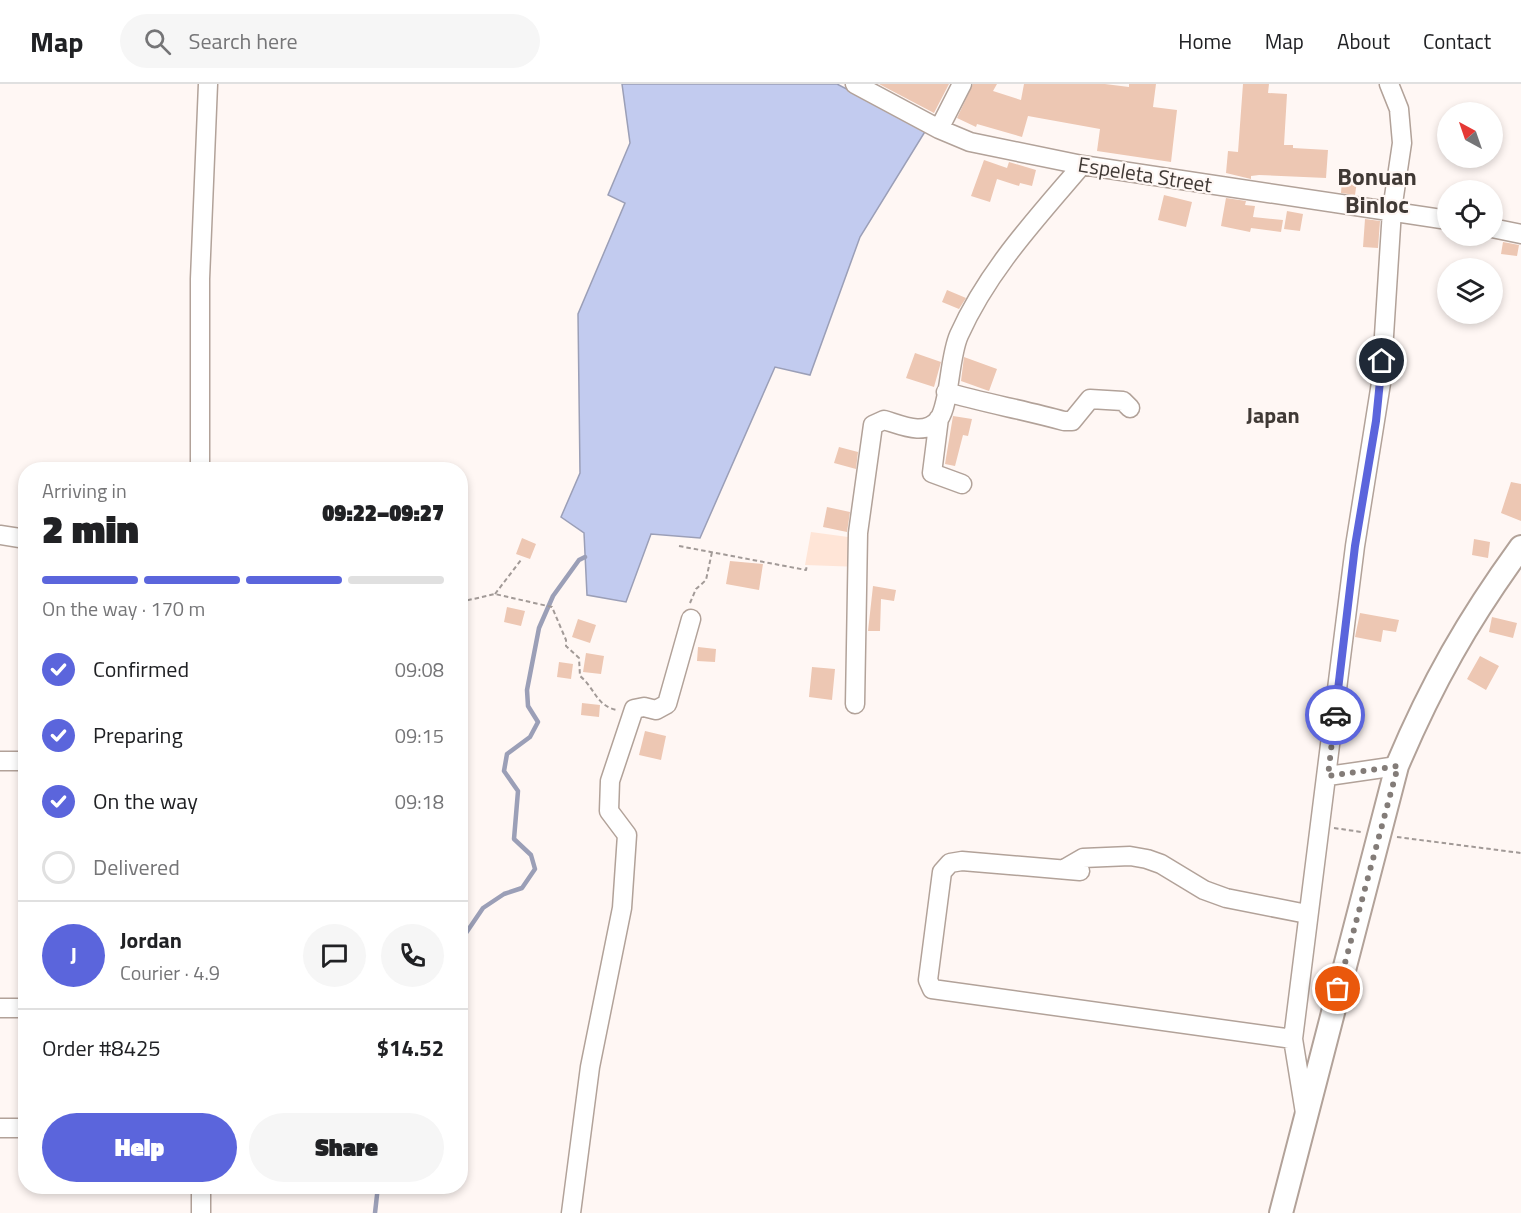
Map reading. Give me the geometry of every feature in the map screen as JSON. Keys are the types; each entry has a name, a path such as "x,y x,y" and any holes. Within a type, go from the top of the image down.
{"main road":[{"path":"1281,1213 1378,835 1398,766 1424,702 1455,646 1521,547"}],"street":[{"path":"200,462 200,279 208,84"},
{"name":"Espeleta Street","path":"855,84 939,129 970,142 1082,165 1437,218"},
{"path":"939,129 963,84"},
{"path":"1305,1118 1293,1039 1307,914 1328,776 1355,546 1381,383 1392,210 1402,143 1399,109 1389,84"},
{"path":"962,484 932,473 939,418 953,348 966,319 1009,251 1082,165"},
{"path":"1503,230 1521,234"},
{"path":"946,392 983,403 1008,405 1064,421 1072,421 1090,399 1123,401 1130,408"},
{"path":"855,704 858,533 873,425 884,420 917,429 929,427 939,418"},
{"path":"0,535 18,538"},
{"path":"571,1213 590,1067 622,908 627,835 609,811 610,781 631,713 638,707 656,710 668,704 691,619"},
{"path":"0,762 18,761"},
{"path":"1328,776 1398,766"},
{"path":"1293,1039 932,988 928,980 942,872 945,867 962,861 1072,870 1083,858 1131,856 1161,864 1204,890 1226,898 1307,914"},
{"path":"0,1008 18,1008"},
{"path":"0,1128 18,1128"},
{"path":"201,1194 201,1213"}],"path":[{"path":"679,546 806,570 807,565"},
{"path":"691,619 689,605 696,589 706,580 712,552"},
{"path":"495,594 521,560"},
{"path":"468,600 495,594 552,607 566,640 566,646 579,658 580,676 592,686 595,695 608,708 631,713"},
{"path":"1321,825 1378,835 1518,851 1521,854"}],"shaded area":[{"path":"811,532 863,539 861,567 805,565"}],"water":[{"path":"622,84 837,84 926,130 860,237 810,375 775,367 700,538 651,534 626,602 587,595 584,533 561,517 580,473 578,314 625,203 608,195 630,143"}],"building":[{"path":"879,84 949,84 934,113"},
{"path":"973,84 997,84 993,91 1021,100 1024,84 1105,84 1129,87 1129,84 1156,84 1153,107 1177,110 1171,162 1097,151 1100,129 1028,116 1022,137 977,124 976,127 957,118"},
{"path":"1243,84 1269,84 1268,93 1287,94 1284,145 1293,145 1293,148 1328,150 1326,178 1259,175 1251,176 1251,179 1226,173 1228,151 1238,152"},
{"path":"984,160 1007,168 1009,162 1036,170 1032,186 1020,183 1019,186 997,179 990,202 971,196"},
{"path":"1342,179 1357,181 1355,195 1341,193"},
{"path":"1164,195 1192,202 1186,227 1158,220"},
{"path":"1226,198 1246,201 1245,205 1255,206 1253,217 1283,220 1281,232 1251,228 1250,232 1221,226"},
{"path":"1287,211 1303,214 1300,231 1284,229"},
{"path":"1365,219 1380,221 1378,248 1363,247"},
{"path":"1503,242 1519,245 1517,256 1501,254"},
{"path":"947,290 966,298 959,309 942,302"},
{"path":"915,353 941,362 934,387 906,378"},
{"path":"964,357 997,369 989,391 961,381"},
{"path":"953,416 972,419 968,436 963,435 955,466 945,464"},
{"path":"839,447 858,452 856,469 834,463"},
{"path":"1511,482 1521,484 1521,521 1501,513"},
{"path":"827,507 850,512 847,532 823,527"},
{"path":"522,538 536,544 530,559 516,554"},
{"path":"1474,539 1490,542 1488,558 1472,555"},
{"path":"730,561 763,564 759,590 726,584"},
{"path":"873,586 896,590 894,601 881,599 880,631 868,631"},
{"path":"507,607 525,611 521,626 504,622"},
{"path":"1360,613 1399,620 1396,632 1383,630 1381,642 1355,637"},
{"path":"1492,617 1517,623 1513,638 1489,632"},
{"path":"578,619 596,625 590,643 572,637"},
{"path":"698,647 716,649 715,662 697,661"},
{"path":"586,653 604,656 601,674 583,672"},
{"path":"1480,656 1499,666 1486,690 1467,679"},
{"path":"559,662 573,664 571,679 557,677"},
{"path":"812,667 835,669 832,700 809,697"},
{"path":"582,703 600,705 599,717 581,715"},
{"path":"645,731 666,736 661,760 639,755"}],"waterway":[{"path":"468,930 483,908 504,894 522,888 535,869 531,855 514,839 518,791 504,771 507,754 530,737 538,722 528,706 527,690 539,628 553,596 579,560 585,557"},
{"path":"375,1213 377,1194"}],"way so far":[{"path":"1335,715 1328,776 1398,766 1338,989"}],"district":[{"name":"Bonuan Binloc","path":"1377,190"},
{"name":"Japan","path":"1273,415"}],"route":[{"path":"1335,715 1355,546 1376,421 1382,361"}]}
